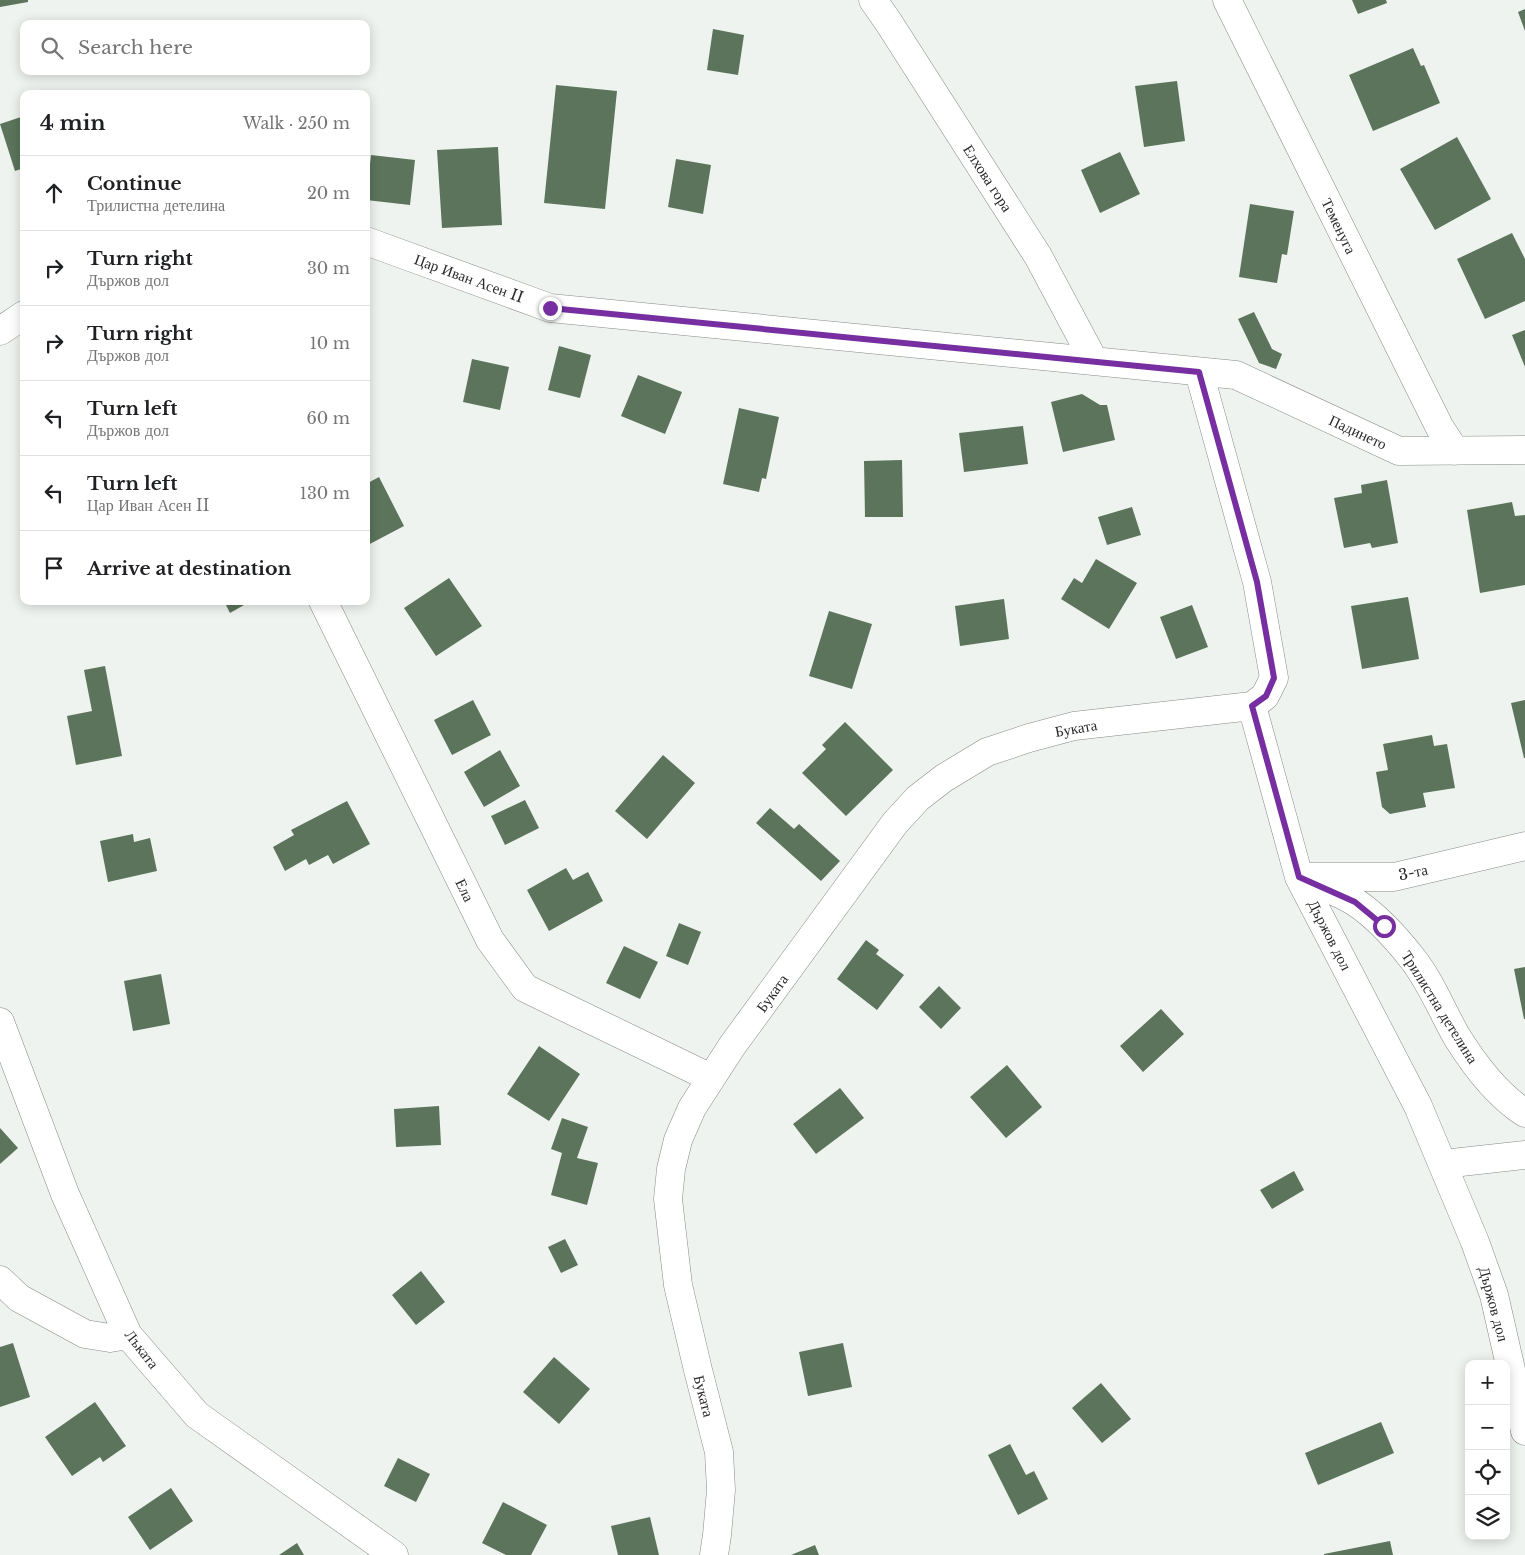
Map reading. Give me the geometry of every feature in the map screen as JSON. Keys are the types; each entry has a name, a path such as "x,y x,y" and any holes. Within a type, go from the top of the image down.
{"street":[{"name":"Елхова гора","path":"872,0 889,23 1038,256 1094,361"},
{"name":"Теменуга","path":"1227,0 1440,428 1455,451"},
{"name":"Цар Иван Асен II","path":"370,242 550,308 1199,372"},
{"path":"0,332 20,318"},
{"name":"Падинето","path":"1199,372 1236,375 1399,451 1525,450"},
{"path":"1199,372 1257,582 1274,678 1266,696 1252,706"},
{"name":"Ела","path":"325,605 490,940 525,988 711,1078"},
{"name":"Държов дол","path":"1252,706 1299,877 1414,1098 1475,1242 1494,1295 1525,1431"},
{"name":"Буката","path":"714,1555 721,1490 719,1452 678,1285 668,1199 671,1169 678,1140 692,1108 711,1078 738,1038 895,823 918,798 944,778 987,752 1074,726 1252,706"},
{"name":"3-та","path":"1299,877 1394,877 1525,846"},
{"name":"Трилистна детелина","path":"1299,877 1355,902 1384,926 1413,959 1433,990 1457,1037 1487,1080 1510,1103 1525,1113"},
{"name":"Лъката","path":"0,1022 65,1194 128,1335 197,1415 394,1555"},
{"path":"1443,1164 1525,1155"},
{"path":"0,1280 19,1298 85,1334 110,1338 128,1335"}],"building":[{"path":"0,0 28,0 28,2 0,7"},
{"path":"1352,0 1386,0 1387,3 1358,14"},
{"path":"1525,9 1525,31 1518,12"},
{"path":"713,29 744,35 738,75 707,70"},
{"path":"1413,48 1421,66 1424,65 1440,103 1373,131 1349,75"},
{"path":"1177,81 1185,141 1144,147 1135,86"},
{"path":"556,85 617,91 605,209 544,203"},
{"path":"20,117 20,169 15,171 0,124"},
{"path":"1457,137 1491,199 1435,230 1400,169"},
{"path":"498,147 502,225 442,228 437,150"},
{"path":"1120,152 1140,194 1100,213 1081,170"},
{"path":"371,155 415,160 410,205 370,200"},
{"path":"676,159 711,165 703,214 668,207"},
{"path":"1250,204 1294,211 1287,255 1282,254 1277,283 1239,277"},
{"path":"1512,233 1525,259 1525,301 1485,319 1457,259"},
{"path":"1254,312 1272,349 1282,354 1276,369 1259,363 1238,319"},
{"path":"1525,330 1525,367 1512,335"},
{"path":"559,346 591,355 580,398 548,390"},
{"path":"472,359 509,367 500,410 463,402"},
{"path":"638,375 682,392 665,434 621,416"},
{"path":"1082,394 1100,405 1107,405 1115,440 1063,452 1051,402"},
{"path":"739,408 779,417 766,479 762,478 759,492 723,484"},
{"path":"1023,426 1028,464 964,472 959,433"},
{"path":"902,460 903,517 865,517 864,461"},
{"path":"379,477 404,526 370,544 370,482"},
{"path":"1387,480 1398,543 1372,548 1370,543 1344,548 1334,498 1362,493 1361,485"},
{"path":"1512,502 1515,516 1525,515 1525,585 1480,593 1467,510"},
{"path":"1132,507 1141,535 1107,545 1098,517"},
{"path":"1096,559 1137,583 1109,629 1061,599 1074,578 1082,583"},
{"path":"449,578 482,626 436,656 404,608"},
{"path":"1408,597 1419,659 1362,669 1351,606"},
{"path":"1004,599 1009,639 960,646 955,606"},
{"path":"226,605 244,605 230,613"},
{"path":"1192,605 1208,647 1176,659 1160,617"},
{"path":"829,611 872,624 852,689 809,676"},
{"path":"105,666 122,756 76,765 67,716 92,711 84,670"},
{"path":"473,700 491,735 452,755 434,720"},
{"path":"1525,700 1525,758 1524,758 1511,703"},
{"path":"845,722 893,770 846,816 802,773 826,749 822,745"},
{"path":"1432,735 1434,746 1447,744 1455,788 1423,793 1426,807 1390,814 1382,807 1376,772 1388,770 1383,744"},
{"path":"500,750 520,786 484,807 464,772"},
{"path":"663,755 695,783 647,839 615,811"},
{"path":"525,800 539,828 505,845 491,816"},
{"path":"347,801 370,844 333,864 328,855 309,865 306,859 285,871 273,847 294,835 291,830"},
{"path":"770,808 794,829 799,824 840,861 821,881 756,823"},
{"path":"133,834 134,842 150,838 157,871 108,882 100,841"},
{"path":"566,868 573,880 588,872 603,901 549,931 527,890"},
{"path":"679,923 701,932 688,965 666,956"},
{"path":"866,940 879,950 876,954 904,975 877,1010 837,979"},
{"path":"624,946 658,962 640,999 606,983"},
{"path":"1525,967 1525,1019 1524,1019 1514,969"},
{"path":"161,974 170,1024 133,1031 124,981"},
{"path":"939,986 961,1008 941,1029 919,1007"},
{"path":"1161,1009 1184,1034 1143,1072 1120,1046"},
{"path":"539,1046 580,1074 549,1121 507,1094"},
{"path":"1007,1065 1042,1107 1006,1138 970,1097"},
{"path":"840,1088 864,1118 816,1154 793,1124"},
{"path":"439,1106 441,1145 396,1147 394,1109"},
{"path":"562,1118 588,1127 577,1158 598,1163 587,1205 551,1195 562,1153 551,1149"},
{"path":"0,1128 18,1148 0,1164"},
{"path":"1294,1171 1304,1190 1272,1209 1260,1190"},
{"path":"565,1239 578,1265 561,1273 548,1247"},
{"path":"421,1271 445,1302 416,1325 392,1295"},
{"path":"13,1343 30,1397 0,1407 0,1347"},
{"path":"843,1343 852,1387 808,1396 799,1352"},
{"path":"554,1357 590,1389 559,1424 523,1392"},
{"path":"1101,1383 1131,1419 1102,1443 1072,1408"},
{"path":"95,1402 126,1446 103,1462 100,1457 72,1476 45,1437"},
{"path":"1381,1422 1394,1453 1318,1485 1305,1453"},
{"path":"1010,1444 1026,1475 1034,1471 1048,1499 1018,1515 988,1455"},
{"path":"398,1458 430,1474 416,1502 384,1486"},
{"path":"171,1488 193,1521 150,1550 128,1517"},
{"path":"503,1502 547,1525 531,1555 506,1555 482,1543"},
{"path":"650,1517 659,1555 618,1555 611,1526"},
{"path":"1390,1541 1393,1555 1324,1555 1324,1554"},
{"path":"297,1543 304,1555 279,1555"},
{"path":"815,1545 819,1555 791,1555"}],"route":[{"path":"550,308 1199,372 1257,582 1274,678 1266,696 1252,706 1299,877 1355,902 1384,926"}]}
